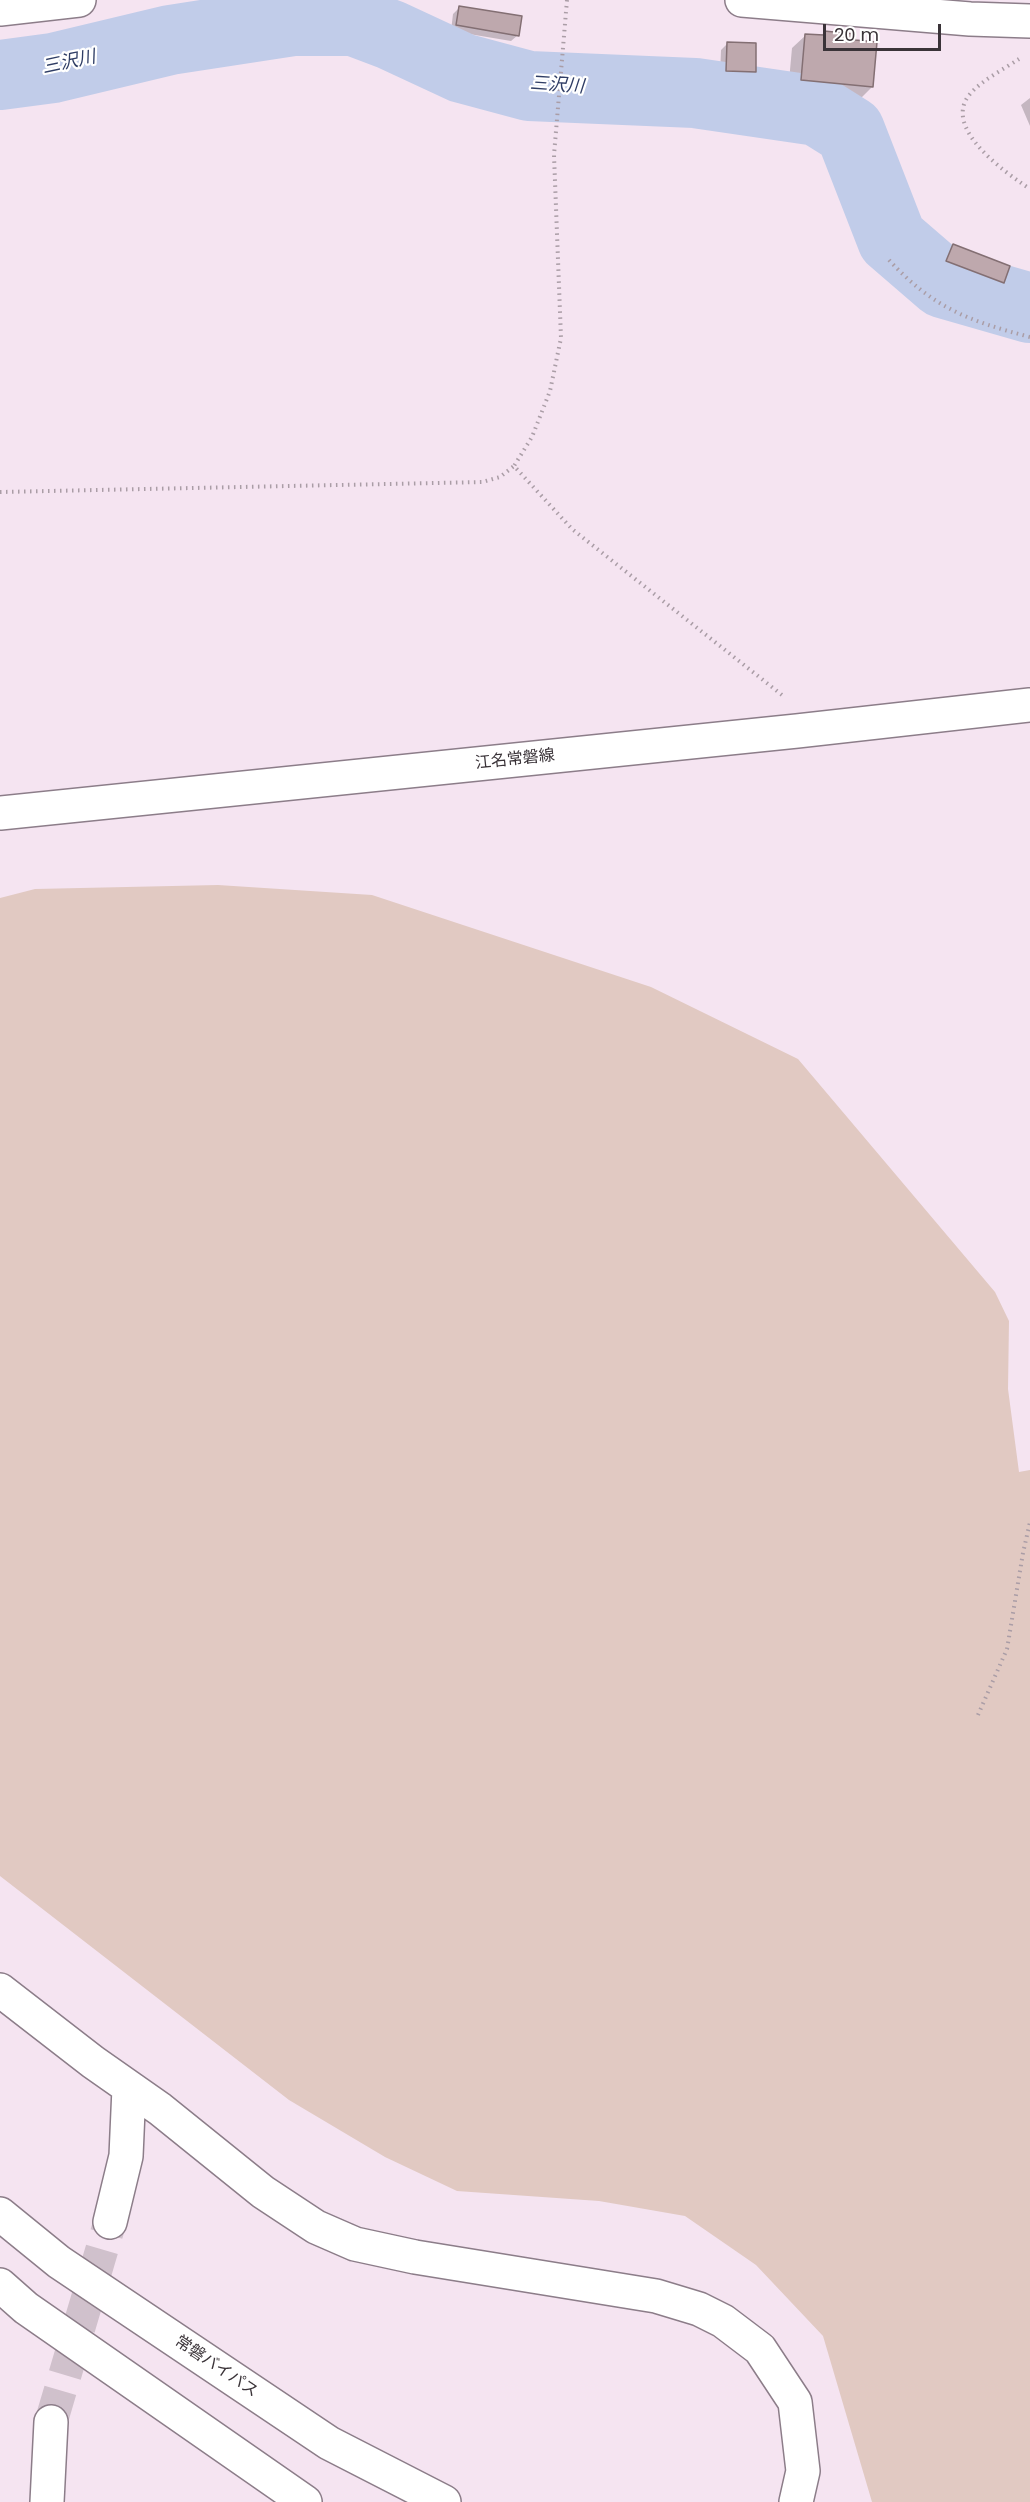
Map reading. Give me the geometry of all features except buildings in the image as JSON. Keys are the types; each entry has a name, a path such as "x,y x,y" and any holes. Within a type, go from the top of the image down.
{"main road":[{"path":"0,9 80,0"},
{"path":"742,0 970,19 1030,21"},
{"name":"江名常磐線","path":"0,813 1030,705"},
{"path":"0,1990 160,2109 263,2192 316,2227 355,2244 416,2257 656,2296 699,2309 723,2321 760,2349 795,2402 803,2471 796,2502"},
{"path":"110,2222 126,2156 129,2088"},
{"name":"常磐バイパス","path":"0,2214 59,2262 329,2443 444,2502"},
{"path":"0,2285 26,2308 305,2502"},
{"path":"47,2502 51,2422"}],"path":[{"path":"0,492 482,482 500,477 514,466 532,437 550,391 561,338 554,155 567,0"},
{"path":"1022,57 971,92 964,103 963,114 968,132 976,144 995,164 1030,189"},
{"path":"889,260 907,280 954,313 1030,337"},
{"path":"514,466 572,529 788,699 796,731"},
{"path":"978,1715 1007,1648 1030,1522"}],"shaded area":[{"path":"218,885 372,895 651,987 798,1059 995,1292 1009,1321 1008,1389 1019,1472 1030,1470 1030,2502 872,2502 823,2336 756,2265 685,2216 599,2201 457,2191 385,2157 289,2100 0,1876 0,898 35,889"}],"waterway":[{"name":"三沢川","path":"0,75 53,68 170,40 294,21 354,21 391,35 462,68 529,86 695,93 818,111 850,131 892,239 943,283 1030,308"}],"tunnel":[{"path":"51,2422 110,2222"}]}
